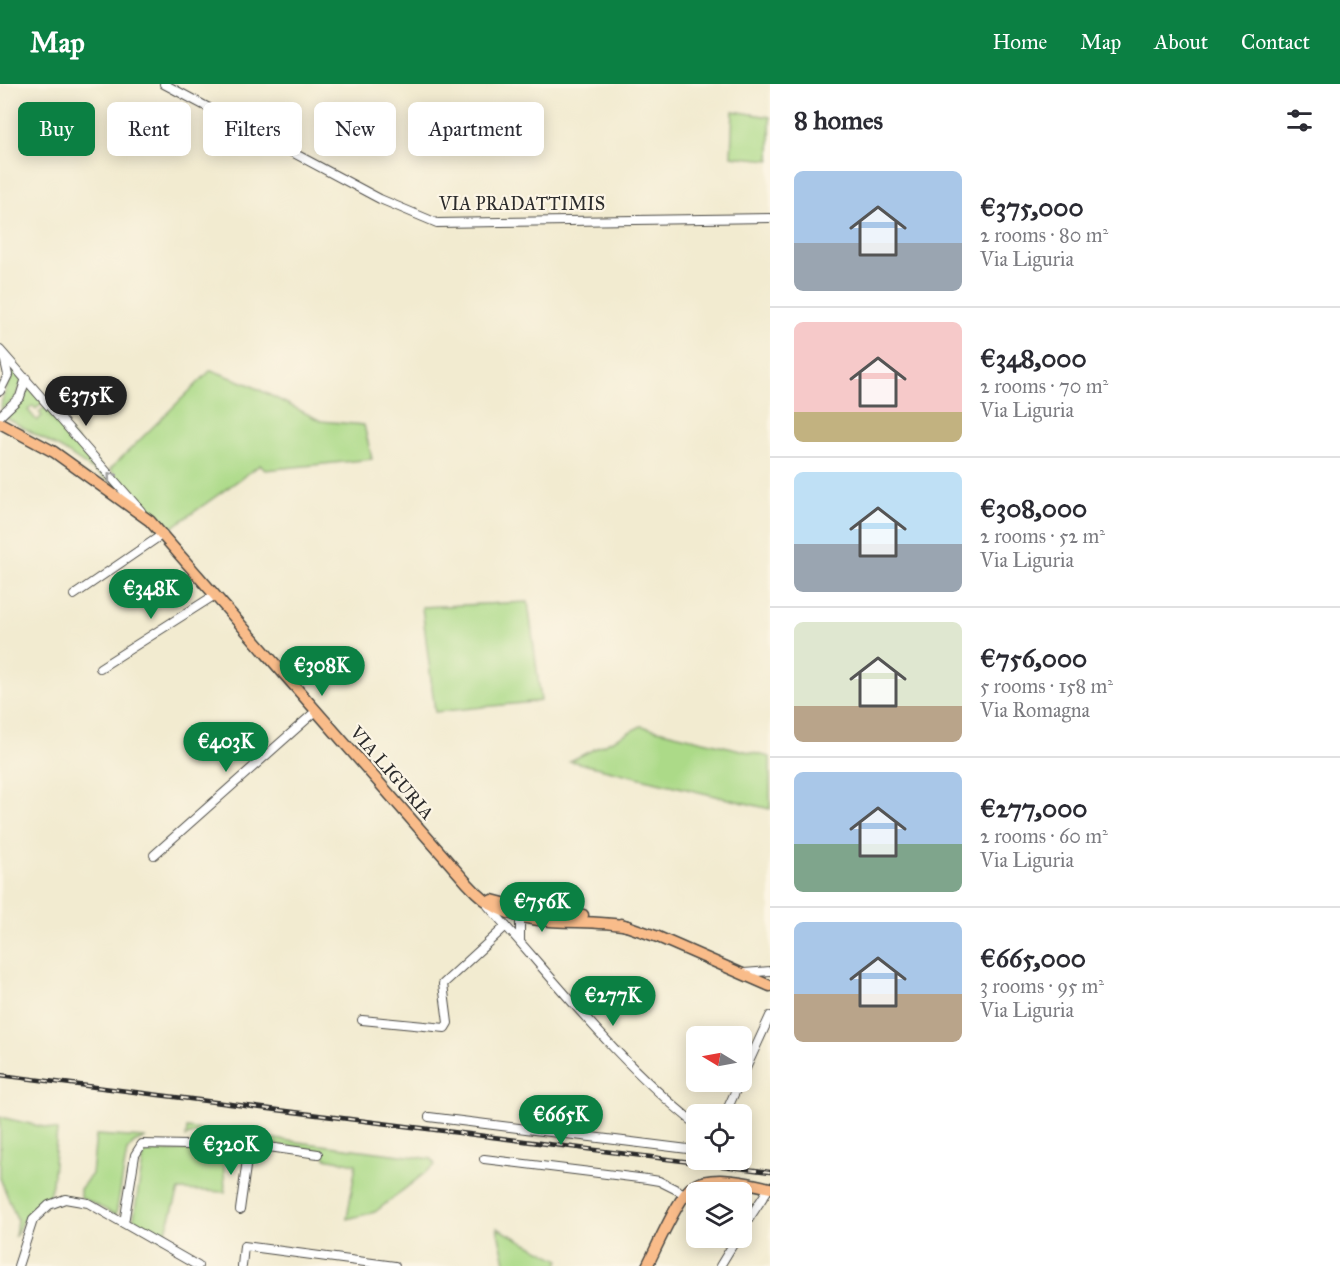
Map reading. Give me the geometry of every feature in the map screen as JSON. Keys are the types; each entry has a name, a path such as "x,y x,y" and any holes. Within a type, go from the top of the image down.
{"main road":[{"path":"0,423 54,452 150,521"},
{"name":"VIA LIGURIA","path":"150,521 476,892 504,909"},
{"path":"504,909 522,916 627,926"},
{"path":"504,909 600,918 658,937 770,986"},
{"path":"647,1266 685,1194 694,1185 711,1181 770,1188"}],"street":[{"name":"VIA PRADATTIMIS","path":"164,84 380,199 437,223 770,218"},
{"name":"VIA LIGURIA","path":"1,350 150,521"},
{"name":"VIA LIGURIA","path":"0,391 8,375 1,350"},
{"path":"0,416 20,397 26,378"},
{"path":"74,595 163,534"},
{"path":"100,668 215,595"},
{"path":"154,855 316,711"},
{"path":"520,941 522,916 504,909 506,926 642,1077 686,1115"},
{"path":"362,1020 445,1028 448,1023 443,984 506,926"},
{"path":"738,973 770,971"},
{"path":"730,1104 769,1019"},
{"path":"429,1116 686,1149"},
{"path":"124,1223 135,1155 142,1144 188,1145 219,1140 318,1154"},
{"path":"240,1210 249,1145"},
{"path":"484,1159 659,1181 685,1194"},
{"path":"752,1215 770,1188"},
{"path":"18,1266 33,1220 57,1201 74,1199 88,1203 198,1266"},
{"path":"242,1266 244,1246 395,1266"},
{"path":"720,1266 731,1248"}],"green space":[{"path":"733,111 770,117 770,160 731,156"},
{"path":"12,368 23,379 15,399 1,410 2,399"},
{"path":"211,370 248,384 321,421 364,425 372,459 265,470 260,465 163,534 110,469"},
{"path":"29,386 43,402 36,409 33,406 28,410 37,421 42,416 39,412 46,406 118,487 63,450 3,416 23,399"},
{"path":"528,602 541,701 435,712 422,607"},
{"path":"641,726 770,757 770,809 570,761"},
{"path":"0,1117 57,1130 52,1184 48,1199 23,1220 15,1237 17,1219 0,1178"},
{"path":"187,1128 432,1159 435,1165 375,1212 347,1219 356,1164 325,1158 321,1151 195,1133 186,1137"},
{"path":"96,1135 146,1138 134,1143 127,1151 116,1215 80,1197 80,1189 92,1174"},
{"path":"223,1145 225,1192 179,1190 163,1240 133,1222 144,1154 150,1151 177,1151"},
{"path":"497,1228 560,1260 557,1266 506,1266"}],"railway":[{"path":"0,1075 770,1172"}]}
